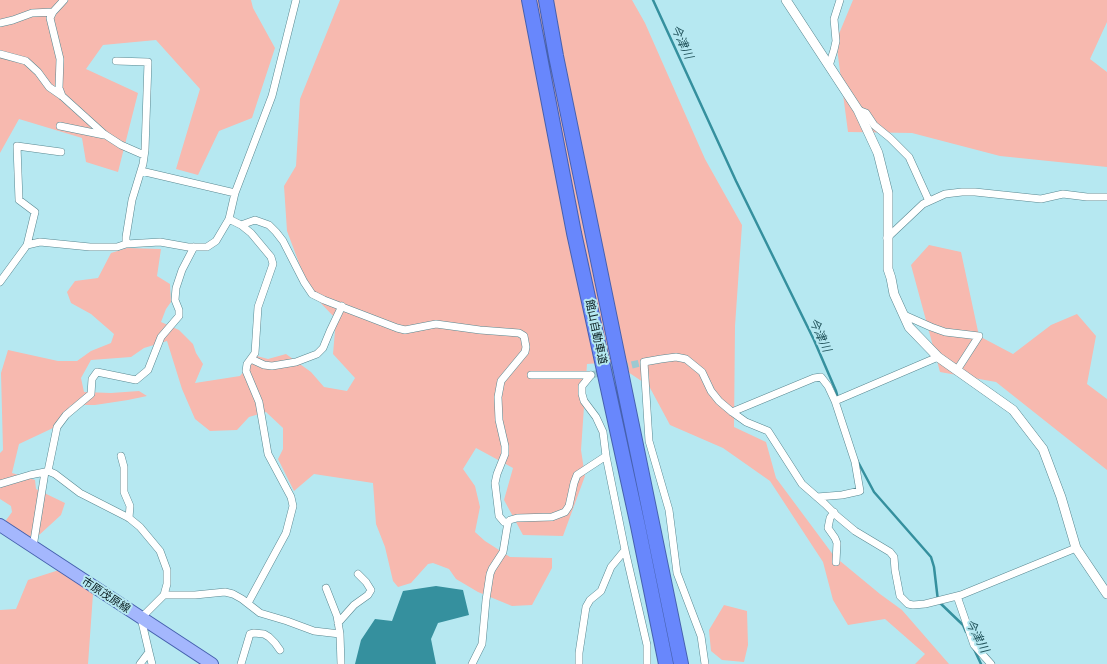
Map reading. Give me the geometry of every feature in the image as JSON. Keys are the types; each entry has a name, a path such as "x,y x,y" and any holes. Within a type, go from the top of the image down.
{"highway":[{"name":"館山自動車道","path":"530,0 574,233 638,526 666,664"},
{"name":"館山自動車道","path":"546,0 681,664"}],"main road":[{"name":"市原茂原線","path":"0,525 212,664"}],"street":[{"path":"62,96 59,88 60,59 50,18 53,12 64,0"},
{"path":"27,245 40,242 90,247 117,247 126,244 160,242 194,247 207,247 216,241 229,219 235,193 272,96 296,0"},
{"path":"786,0 858,110 878,154 888,193 888,269 894,294 909,327 938,357 1013,410 1043,449 1061,497 1076,548 1107,594"},
{"path":"829,66 836,41 834,19 840,0"},
{"path":"0,23 32,13 53,12"},
{"path":"0,54 26,61 38,72 49,87 62,96 106,135 121,146 144,155"},
{"path":"116,61 148,62 144,155 141,171 132,200 126,244"},
{"path":"858,110 866,113 874,125 890,138 909,157 929,201"},
{"path":"60,126 106,135"},
{"path":"0,282 27,245 35,212 19,200 18,146 61,152"},
{"path":"141,171 235,193"},
{"path":"887,238 923,204 945,194 962,192 990,193 1041,199 1063,194 1087,197 1107,197"},
{"path":"229,219 242,225 265,248 271,257 273,264 258,307 255,353 247,364 246,371 259,402 268,454 291,497 293,506 286,533 248,603"},
{"path":"242,225 255,220 269,225 283,240 304,282 312,294 397,328 405,330 436,324 480,330 519,333 524,336 526,347 525,352 501,381 498,397 499,420 505,446 505,454 495,483 499,516 504,522 517,518 552,517 565,512 569,506 577,475 606,456"},
{"path":"33,547 57,427 66,416 91,394 92,379 97,372 136,380 148,370 161,337 179,316 179,310 175,300 176,288 182,270 194,247"},
{"path":"251,359 264,365 272,366 296,362 317,354 323,348 342,306"},
{"path":"904,315 945,332 979,336 957,370"},
{"path":"834,401 938,357"},
{"path":"705,664 700,636 677,573 669,510 649,441 644,362 668,358 686,359 702,372 711,390 719,401 746,422 768,431 802,484 854,531 890,552 894,557 900,596 908,604 925,604 957,596 1076,548"},
{"path":"531,375 591,375 582,386 582,394 584,401 596,416 603,432 606,456 625,550 647,645 647,664"},
{"path":"732,412 814,378 820,377 828,386 834,401 855,462 860,491 842,496 817,497"},
{"path":"121,456 124,467 124,492 130,506 129,518"},
{"path":"0,484 30,475 47,472 55,474 80,493 129,518 140,527 160,551 167,570 167,584 164,595 141,618 152,664"},
{"path":"834,512 830,518 828,528 836,538 836,562"},
{"path":"472,664 482,644 490,574 503,552 508,522"},
{"path":"579,664 579,653 586,607 590,600 601,591 611,567 625,550"},
{"path":"338,624 354,605 368,595 371,590 358,574"},
{"path":"326,588 337,616 340,634 341,664"},
{"path":"164,595 195,595 225,592 233,594 248,603 260,613 314,631 340,634"},
{"path":"957,596 974,645 991,664"},
{"path":"241,664 250,634 264,634 269,637 280,650"},
{"path":"140,664 149,652"}],"shaded area":[{"path":"0,0 251,0 253,8 275,48 252,118 219,131 198,175 176,169 200,89 156,40 103,45 86,69 138,93 118,172 86,162 82,138 19,119 0,153"},
{"path":"340,0 632,0 645,23 705,159 742,225 735,326 734,427 766,442 776,478 834,556 902,610 949,664 915,664 925,654 885,619 848,625 833,600 823,562 770,481 723,448 670,425 649,386 613,362 587,364 581,450 585,476 563,536 523,535 504,500 513,468 476,448 463,469 475,486 480,507 475,532 485,541 510,557 552,558 552,568 532,605 512,606 478,592 456,579 449,569 433,563 428,564 411,583 398,587 393,581 385,547 376,524 373,483 314,474 294,491 278,459 283,449 283,428 266,412 249,417 237,430 210,431 195,419 182,389 167,341 144,348 131,357 91,360 81,378 84,392 111,393 139,391 147,396 95,405 71,405 53,428 19,444 12,473 35,480 36,489 65,503 61,515 38,536 26,536 4,523 12,512 11,506 0,499 0,453 3,450 1,373 8,350 58,361 77,361 91,351 111,343 114,334 91,314 71,303 67,292 75,281 98,278 111,253 127,248 161,249 157,276 170,284 171,302 166,309 161,322 179,330 193,344 196,353 203,364 195,383 240,376 257,356 268,359 286,354 311,372 324,387 347,391 355,378 333,354 336,319 312,294 287,231 284,186 296,166 300,99"},
{"path":"853,0 1107,0 1107,22 1090,59 1107,72 1107,167 1000,156 912,133 848,132 836,41"},
{"path":"929,245 961,252 979,336 1013,354 1051,325 1077,314 1096,336 1087,384 1107,399 1107,470 996,382 940,372 911,265"},
{"path":"59,570 94,580 88,664 0,664 0,610 16,609 28,580"},
{"path":"724,605 747,611 748,645 744,662 722,660 711,651 709,630"}],"water":[{"path":"436,586 463,590 469,615 438,623 431,639 436,664 355,664 361,640 375,619 392,621 403,591"}],"waterway":[{"name":"今津川","path":"653,0 736,181 814,340 838,398"},
{"name":"今津川","path":"857,460 874,492 931,557 934,567 938,601 963,625 966,632"},
{"name":"今津川","path":"974,649 981,664"}],"tunnel":[{"path":"591,375 644,362"}]}
